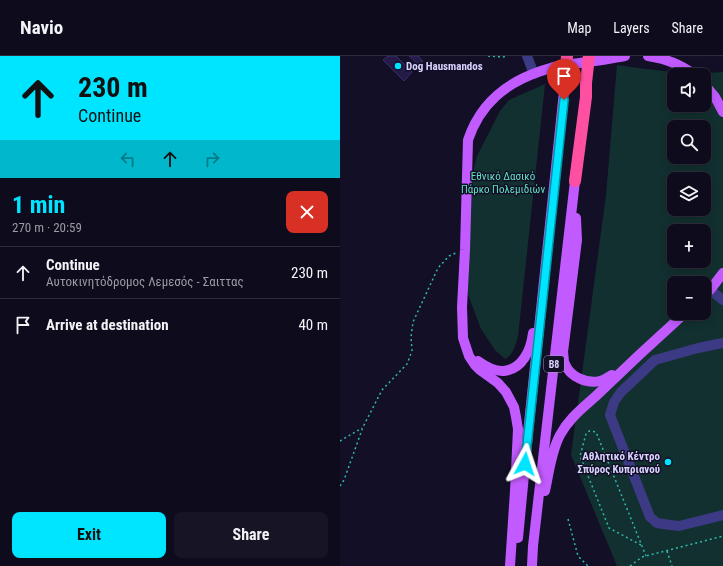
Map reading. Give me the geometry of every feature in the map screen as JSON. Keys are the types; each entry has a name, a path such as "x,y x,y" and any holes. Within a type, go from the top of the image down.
{"highway":[{"name":"B8","path":"565,82 567,56"},
{"name":"B8","path":"575,181 586,97 589,56"}],"main road":[{"path":"510,566 518,429 514,407 506,392 498,383 480,370 469,356 463,338 462,307 468,140 472,128 486,106 504,89 516,82 557,66 625,56"},
{"path":"648,56 657,57 675,63 684,68"},
{"name":"B8","path":"516,566 528,433 565,82"},
{"path":"711,92 723,112"},
{"path":"575,181 577,240 563,352 564,363 572,374 585,381 593,382 601,381 622,370"},
{"name":"B8","path":"532,566 533,546 575,181"},
{"path":"469,356 490,368 504,371 516,367 524,359 532,340 551,214"},
{"path":"711,288 723,275"},
{"path":"533,546 554,447 567,422 677,320"}],"street":[{"path":"527,56 534,74"},
{"path":"711,295 723,300"},
{"path":"723,344 698,348 655,360 622,392 614,402 610,415 650,516 657,523 670,526 679,526 723,515"}],"path":[{"path":"488,56 503,58 507,56"},
{"path":"340,486 344,480 363,427 382,390 407,364 412,351 411,337 413,322 438,268 449,256 465,250"},
{"path":"340,441 363,427"},
{"path":"641,546 609,528 580,456 586,434 589,431 596,432 646,556"},
{"path":"568,519 578,556 588,566"},
{"path":"630,566 642,557 723,536"},
{"path":"667,551 672,566"}],"green space":[{"path":"617,65 667,71 667,112 711,112 711,73 723,72 723,566 617,566 571,455 606,195"},
{"name":"Εθνικό Δασικό Πάρκο Πολεμιδιών","path":"545,84 518,337 515,347 505,359 495,350 481,329 466,289 472,176 477,156 500,111 509,100"}],"building":[{"name":"Dog Hausmandos","path":"388,56 396,56 412,72 404,81 383,60"},
{"path":"409,56 418,56 423,61 419,65"}],"place":[{"name":"Dog Hausmandos","path":"398,66"},
{"name":"Αθλητικό Κέντρο Σπύρος Κυπριανού","path":"668,462"}],"route":[{"path":"525,464 564,100"}]}
